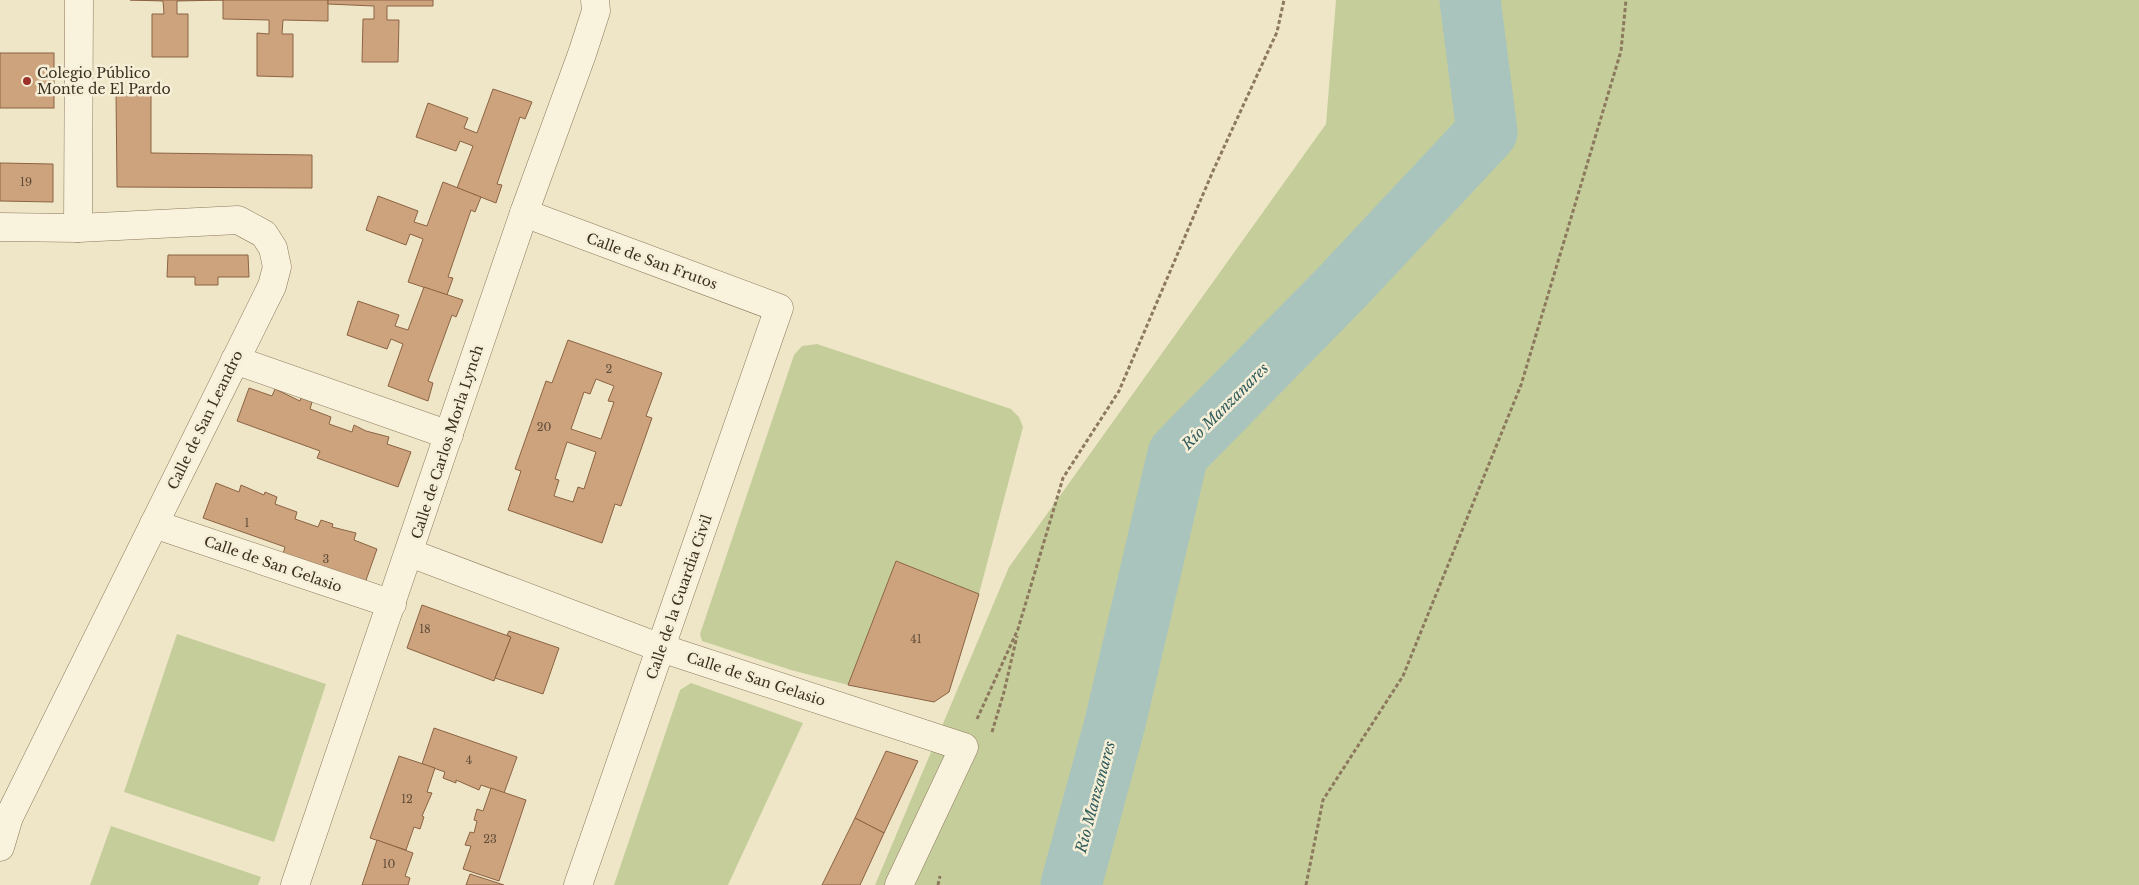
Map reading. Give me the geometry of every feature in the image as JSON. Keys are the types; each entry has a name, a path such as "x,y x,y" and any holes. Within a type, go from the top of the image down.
{"street":[{"path":"78,228 79,0"},
{"name":"Calle de Carlos Morla Lynch","path":"296,885 524,213 582,54 596,11 595,0"},
{"name":"Calle de San Frutos","path":"524,213 779,308"},
{"name":"Calle de San Leandro","path":"0,227 78,228 238,220 264,234 273,248 278,267 272,286 9,816 0,847"},
{"name":"Calle de la Guardia Civil","path":"578,885 779,308"},
{"path":"235,360 450,435"},
{"name":"Calle de San Gelasio","path":"154,524 392,604"},
{"name":"Calle de San Gelasio","path":"410,553 662,648 964,747"},
{"path":"899,885 964,747"}],"path":[{"path":"964,747 1018,629 1063,478 1119,391 1213,170 1277,32 1284,0"},
{"path":"1306,885 1323,800 1402,676 1521,385 1621,51 1626,0"}],"green space":[{"path":"1336,0 2139,0 2139,885 875,885 1009,567 1326,124"},
{"path":"817,344 1011,409 1019,417 1023,427 979,594 896,561 848,685 791,670 702,641 700,634 794,355 802,346"},
{"path":"177,634 326,684 274,842 124,792"},
{"path":"691,683 803,723 728,885 614,885 680,690"},
{"path":"111,826 261,877 258,885 90,885"}],"building":[{"path":"130,0 223,0 177,1 177,14 188,14 188,57 152,57 152,14 164,14 163,1"},
{"path":"223,0 328,0 328,21 283,20 282,34 293,34 293,77 257,76 257,33 269,34 269,20 223,19"},
{"path":"328,0 433,0 433,6 387,6 387,20 399,20 398,62 362,62 363,19 374,19 374,6 328,4"},
{"name":"Colegio Público Monte de El Pardo","path":"0,53 54,53 54,108 0,108"},
{"path":"493,89 532,102 525,119 520,117 497,184 502,185 496,203 457,188 473,146 460,141 456,151 416,137 428,103 468,118 464,128 477,133"},
{"path":"116,92 151,94 151,153 312,155 312,188 117,187"},
{"path":"0,163 53,164 53,202 0,201"},
{"path":"443,182 481,197 475,212 471,210 448,277 453,278 447,295 408,282 423,239 410,234 406,245 366,230 378,196 418,211 414,222 427,226"},
{"path":"168,255 248,255 249,277 218,277 218,285 195,285 195,277 167,277"},
{"path":"424,287 463,300 456,317 452,315 428,381 433,383 428,401 388,386 403,344 391,339 387,349 347,335 358,301 399,315 395,326 408,330"},
{"path":"568,340 662,373 646,416 652,418 621,506 615,504 602,543 508,510 521,471 515,469 546,381 552,383","holes":["596,379 614,386 608,401 614,402 601,439 571,429 584,392 590,394","567,442 596,452 584,489 578,487 573,502 554,496 559,480 555,479"]},
{"path":"249,388 272,396 275,389 300,401 301,398 312,402 310,409 331,417 329,424 352,432 354,425 366,431 389,437 387,444 411,452 398,487 317,458 320,451 237,421"},
{"path":"216,483 239,492 241,485 264,495 265,492 277,497 275,504 297,512 295,519 318,527 321,520 333,524 332,527 356,533 354,540 377,549 365,583 283,554 285,547 203,518"},
{"path":"896,561 979,594 949,692 934,702 848,685"},
{"path":"422,605 511,637 494,681 407,648"},
{"path":"509,631 559,648 543,694 495,678 511,637 507,635"},
{"path":"434,728 517,757 504,793 481,785 479,790 456,780 456,783 443,778 445,772 422,764"},
{"path":"886,751 918,761 884,833 855,818"},
{"path":"399,756 435,768 427,792 432,793 422,816 424,817 420,829 414,827 406,850 370,838"},
{"path":"491,788 526,800 499,881 463,869 471,846 465,845 470,832 474,833 477,821 474,820 477,809 483,811"},
{"path":"855,818 884,833 860,885 822,885"},
{"path":"377,840 413,853 405,876 410,878 408,885 362,885"},
{"path":"470,874 504,885 466,885"}],"waterway":[{"name":"Río Manzanares","path":"1071,885 1115,723 1178,454 1341,288 1487,132 1470,0"}],"place":[{"name":"Colegio Público Monte de El Pardo","path":"27,81"}]}
